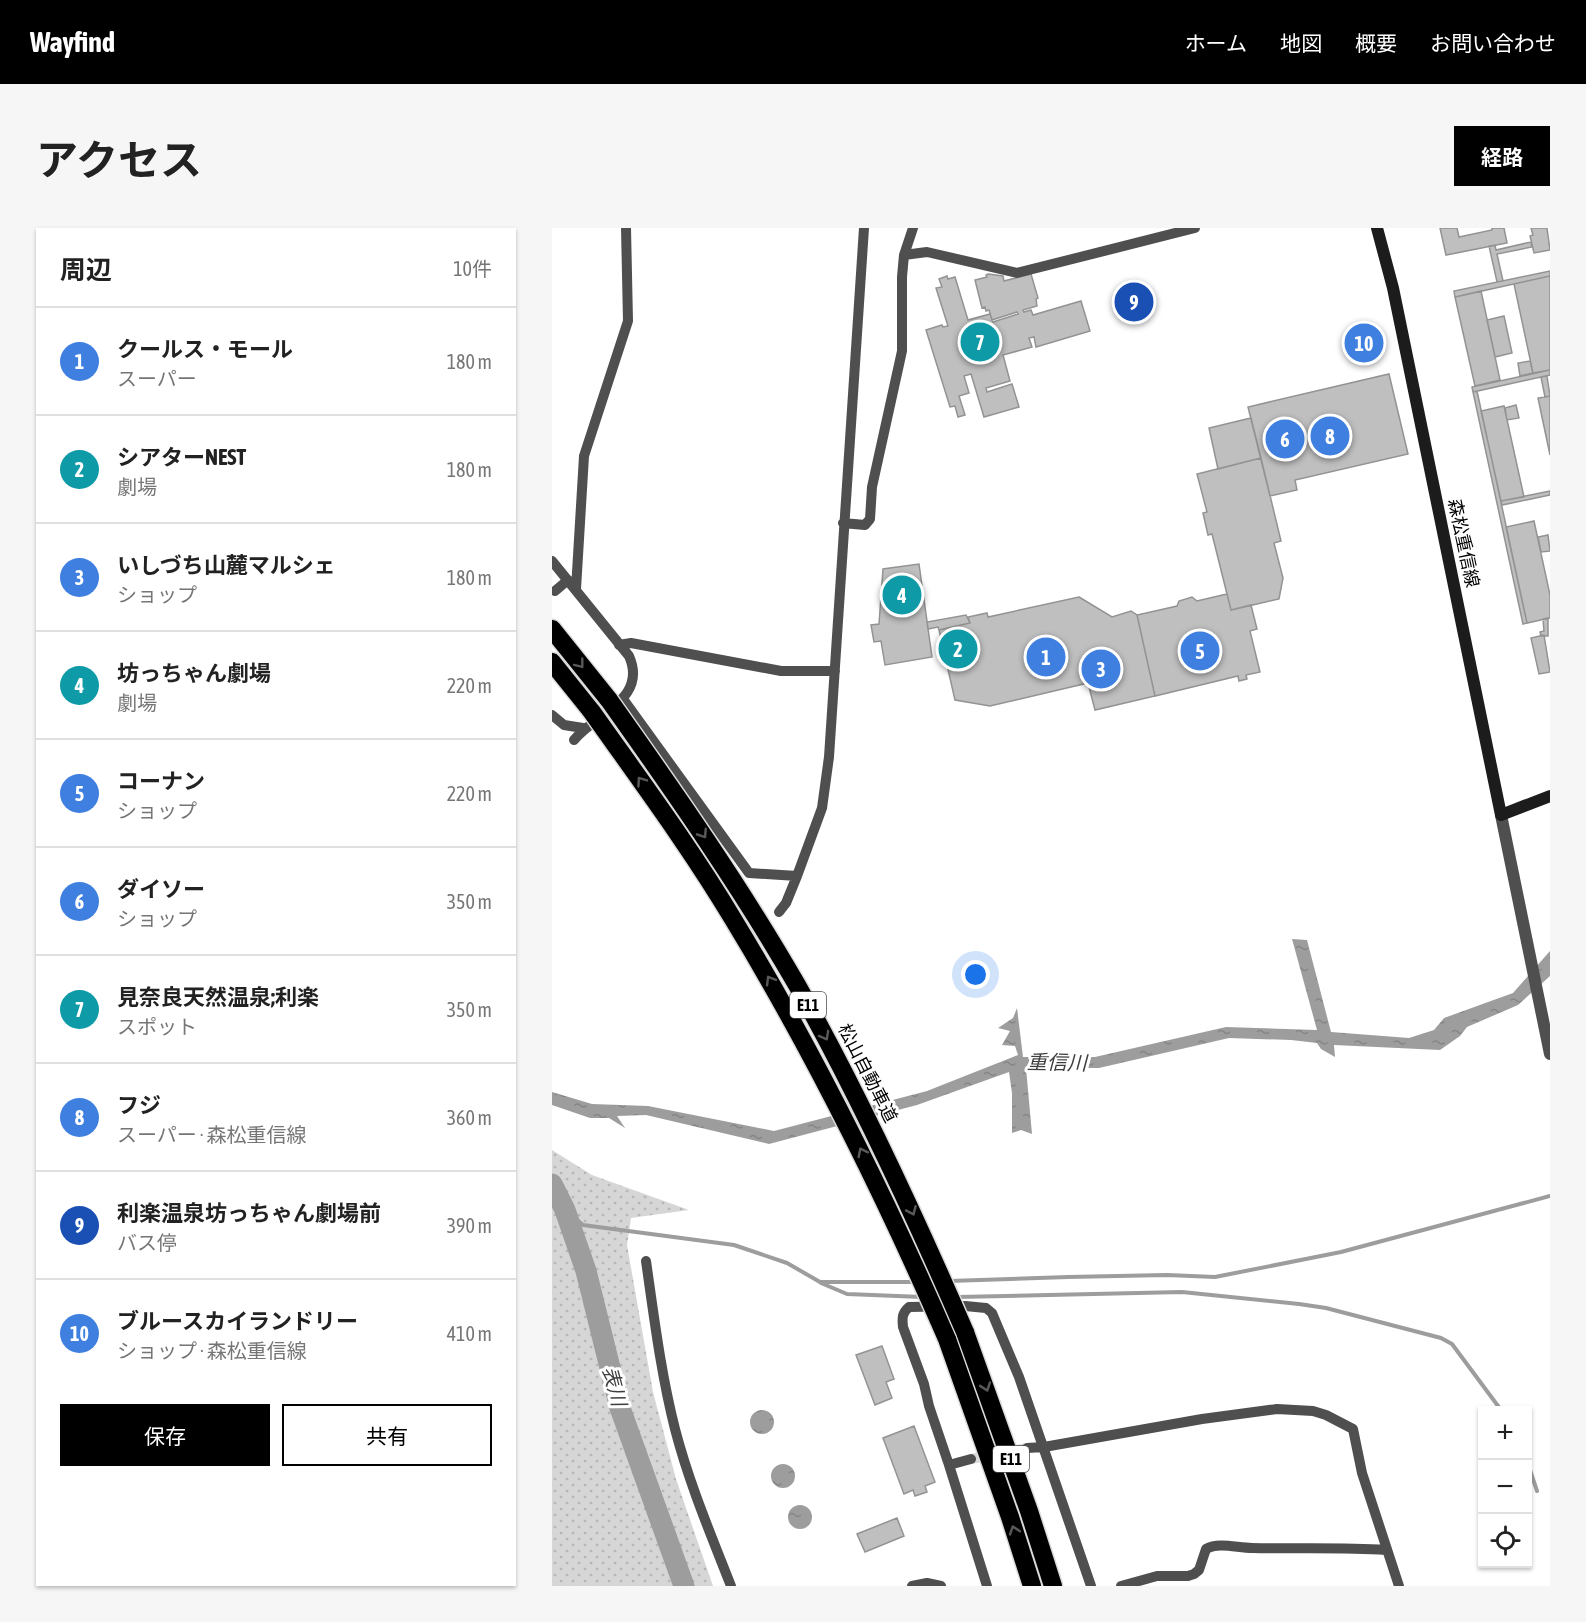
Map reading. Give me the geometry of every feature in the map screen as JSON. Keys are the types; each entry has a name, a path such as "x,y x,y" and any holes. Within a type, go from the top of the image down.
{"highway":[{"name":"松山自動車道","path":"552,629 616,699 796,983 847,1076 898,1180 965,1332 1029,1511 1053,1586"},
{"name":"E11","path":"552,662 588,720 672,825 732,917 828,1085 880,1188 947,1339 1032,1586"}],"main road":[{"name":"森松重信線","path":"1377,228 1393,288 1501,815"},
{"path":"1501,815 1550,796"}],"street":[{"path":"576,590 584,456 628,321 626,228"},
{"path":"779,912 786,903 822,808 829,757 864,228"},
{"path":"843,523 865,525 870,519 872,487 902,351 904,255 913,228"},
{"path":"904,255 927,252 1017,273 1195,228"},
{"path":"552,561 629,656 633,665 632,685 588,720 574,740"},
{"path":"555,591 568,580"},
{"path":"619,645 632,643 781,671 835,671"},
{"path":"616,699 749,873 796,876"},
{"path":"552,716 564,725 588,720"},
{"path":"1501,815 1508,840 1550,1054"},
{"path":"646,1261 659,1352 675,1430 698,1501 731,1586"},
{"path":"987,1586 950,1465 903,1327 904,1311 909,1307 964,1306 986,1308 992,1313 1019,1377 1091,1586"},
{"path":"1027,1448 1277,1409 1313,1411 1326,1415 1353,1428 1358,1459 1399,1586"},
{"path":"950,1465 971,1459"},
{"path":"1121,1586 1156,1576 1194,1574 1199,1569 1206,1549 1217,1546 1386,1550"},
{"path":"912,1586 927,1583 941,1586"}],"shaded area":[{"path":"552,1150 592,1175 689,1210 631,1218 627,1245 653,1392 676,1479 713,1586 552,1586"}],"water":[{"name":"重信川","path":"1292,939 1307,940 1331,1032 1409,1038 1434,1030 1444,1018 1513,993 1550,951 1550,976 1518,1005 1467,1027 1460,1036 1440,1050 1334,1045 1335,1057 1321,1049 1317,1043 1229,1038 1099,1068 1026,1068 1032,1134 1021,1130 1012,1133 1012,1093 1009,1072 917,1105 769,1144 646,1115 617,1116 625,1128 609,1118 590,1118 552,1105 552,1092 592,1104 648,1106 774,1131 927,1091 1018,1055 1015,1046 1002,1045 1010,1031 998,1028 1013,1018 1017,1008 1023,1057 1095,1057 1226,1027 1317,1030"},
{"path":"762,1410 767,1411 773,1417 773,1427 767,1433 762,1434 757,1433 751,1427 750,1422 751,1417 757,1411"},
{"path":"783,1464 792,1467 795,1476 792,1485 783,1488 774,1485 771,1476 774,1467"},
{"path":"800,1505 805,1506 811,1512 811,1522 805,1528 800,1529 795,1528 789,1522 788,1517 789,1512 795,1506"}],"building":[{"path":"1440,228 1457,228 1459,237 1492,230 1492,228 1504,228 1507,243 1446,255"},
{"path":"1531,228 1547,228 1550,250 1534,253 1530,236 1533,235"},
{"path":"1531,242 1532,247 1497,254 1503,281 1497,282 1489,246 1495,245 1496,250"},
{"path":"1550,271 1550,276 1455,297 1454,291"},
{"path":"988,274 1003,276 1004,281 1031,274 1038,298 1036,299 1037,306 1023,310 1024,312 1031,310 1033,315 1081,301 1090,331 1036,347 1034,337 1029,338 1032,347 1003,355 1010,381 986,388 987,392 1012,384 1019,407 984,417 971,374 964,376 969,393 959,396 965,415 958,417 955,406 950,407 926,330 942,325 943,327 948,326 936,288 942,287 939,279 947,276 948,279 955,277 968,320 990,314 991,317 989,310 982,308 975,280 987,277","holes":["1017,312 1018,314 993,322 992,320"]},
{"path":"1550,276 1550,370 1533,373 1514,284"},
{"path":"1481,291 1500,380 1475,386 1455,297"},
{"path":"1504,316 1512,353 1495,357 1487,320"},
{"path":"1530,361 1533,373 1520,376 1518,363"},
{"path":"1550,370 1550,375 1473,392 1472,387"},
{"path":"1389,374 1408,454 1295,480 1297,490 1270,496 1248,407"},
{"path":"1547,376 1550,396 1545,397 1541,377"},
{"path":"1477,391 1527,623 1523,624 1473,392"},
{"path":"1550,396 1550,455 1538,398"},
{"path":"1516,405 1519,418 1507,420 1505,408"},
{"path":"1504,406 1524,497 1501,501 1481,411"},
{"path":"1251,418 1261,458 1218,469 1209,428"},
{"path":"1261,458 1281,541 1274,543 1283,578 1279,599 1231,610 1212,534 1208,535 1203,513 1207,512 1197,474"},
{"path":"1550,491 1550,495 1502,505 1501,501"},
{"path":"1534,521 1550,595 1550,618 1527,623 1506,527"},
{"path":"1548,535 1550,551 1541,552 1538,537"},
{"path":"919,564 932,657 885,665 881,641 874,642 871,625 879,624 883,569"},
{"path":"1227,594 1231,610 1251,605 1257,629 1250,631 1260,672 1246,675 1247,679 1239,681 1238,676 1155,696 1137,615 1177,606 1179,601 1192,597 1197,601"},
{"path":"1079,597 1112,617 1131,611 1137,615 1155,696 1095,710 1088,683 990,706 955,700 939,630 970,623 968,617 987,613 988,617"},
{"path":"966,615 970,623 939,630 938,627 928,629 927,622"},
{"path":"1548,618 1548,636 1541,636 1540,632 1544,631 1543,619"},
{"path":"1544,635 1550,672 1539,674 1531,638"},
{"path":"882,1346 894,1379 886,1382 892,1398 875,1405 856,1355"},
{"path":"914,1426 935,1482 925,1486 927,1492 915,1496 913,1490 904,1494 883,1438"},
{"path":"897,1518 904,1536 865,1552 857,1534"}],"waterway":[{"name":"表川","path":"552,1184 565,1210 586,1271 620,1408 684,1586"},
{"path":"949,1281 1167,1275 1215,1277 1341,1252 1550,1196"},
{"path":"565,1210 583,1225 734,1245 787,1263 820,1282 914,1282"},
{"path":"821,1283 847,1294 922,1297"},
{"path":"957,1297 1182,1292 1326,1308 1441,1338 1452,1344 1498,1406"},
{"path":"1532,1476 1537,1491"}],"tunnel":[{"path":"971,1459 1027,1448"}],"place":[{"name":"利楽温泉坊っちゃん劇場前","path":"1134,302"},
{"name":"見奈良天然温泉;利楽","path":"980,342"},
{"name":"ブルースカイランドリー","path":"1364,343"},
{"name":"フジ","path":"1330,436"},
{"name":"ダイソー","path":"1285,439"},
{"name":"坊っちゃん劇場","path":"902,595"},
{"name":"シアターNEST","path":"958,649"},
{"name":"コーナン","path":"1200,651"},
{"name":"クールス・モール","path":"1046,657"},
{"name":"いしづち山麓マルシェ","path":"1101,669"}]}
